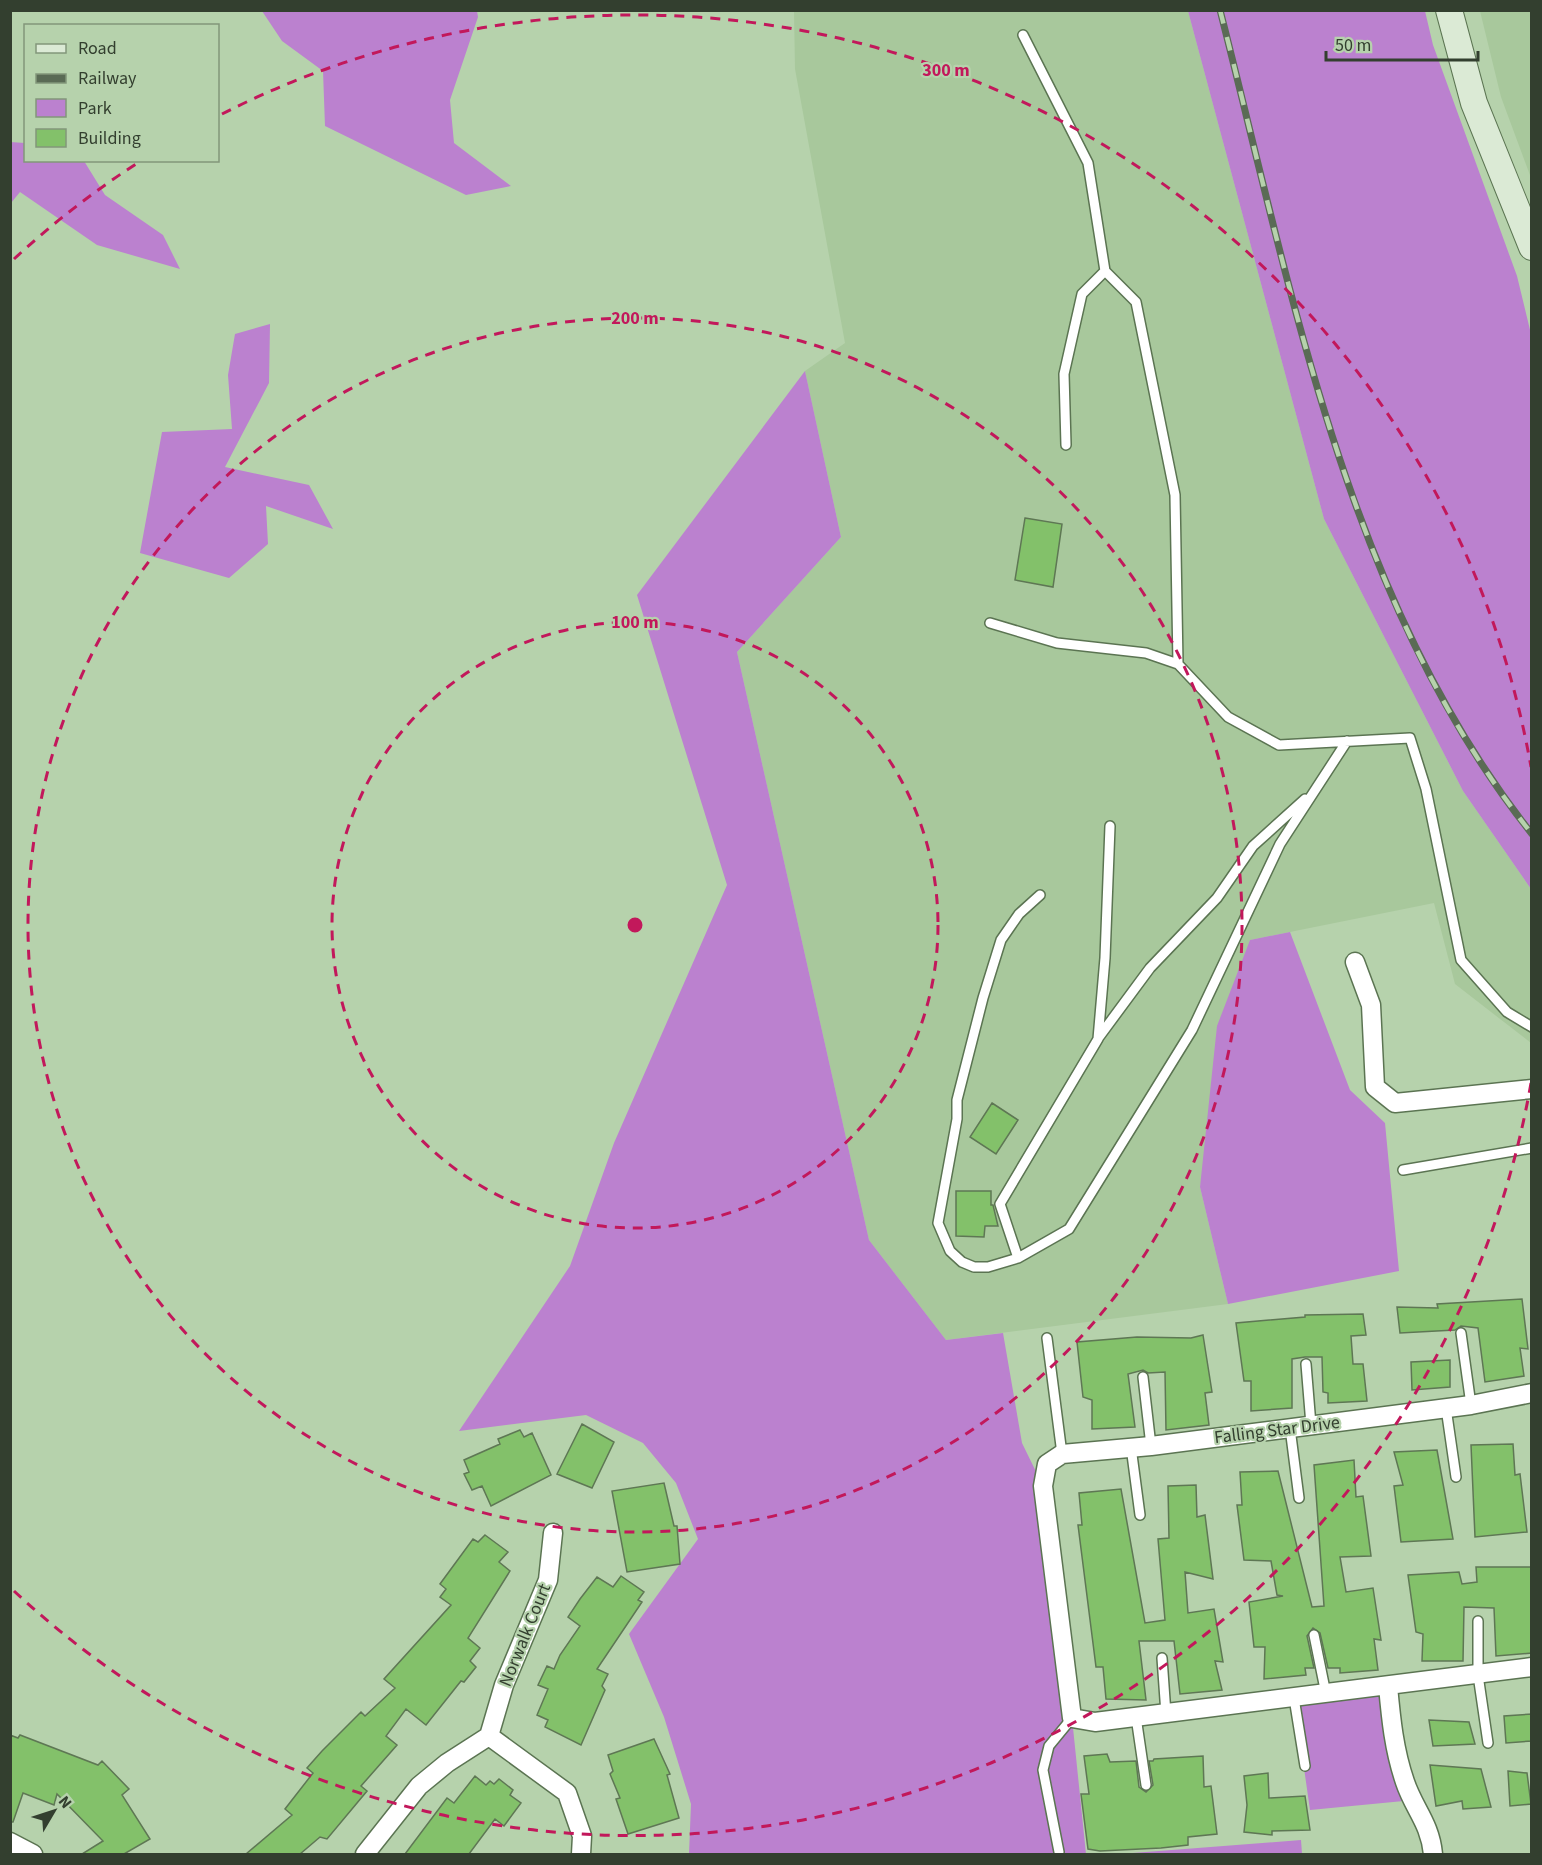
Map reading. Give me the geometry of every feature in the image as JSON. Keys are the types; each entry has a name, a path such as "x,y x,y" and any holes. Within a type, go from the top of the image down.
{"main road":[{"path":"1449,10 1474,103 1532,247"}],"street":[{"path":"1355,962 1371,1005 1375,1087 1395,1103 1532,1089"},
{"name":"Falling Star Drive","path":"1062,1454 1151,1446 1471,1405 1532,1394"},
{"path":"1062,1454 1047,1464 1042,1486 1072,1718 1095,1722 1532,1667"},
{"name":"Norwalk Court","path":"489,1736 504,1685 548,1580 553,1533"},
{"path":"1388,1686 1395,1753 1406,1786 1425,1821 1432,1840 1433,1854"},
{"path":"365,1854 419,1786 489,1736 567,1793 582,1836 581,1854"},
{"path":"10,1842 33,1854"}],"lane":[{"path":"1023,35 1088,163 1105,271 1136,302 1174,495 1178,664"},
{"path":"1066,445 1064,374 1082,294 1105,271"},
{"path":"990,623 1057,643 1146,652 1178,664 1228,717 1279,745 1410,738 1426,789 1461,960 1507,1012 1532,1027"},
{"path":"1040,895 1019,914 1002,940 983,998 957,1100 957,1119 938,1223 950,1251 962,1262 974,1267 988,1267 1018,1258 1069,1229 1192,1030 1280,844 1347,741"},
{"path":"1018,1258 1000,1204 1098,1039 1150,968 1216,898 1253,846 1315,790"},
{"path":"1098,1039 1106,958 1110,826"},
{"path":"1403,1170 1532,1148"},
{"path":"1461,1333 1471,1405"},
{"path":"1047,1338 1062,1454"},
{"path":"1306,1364 1311,1425"},
{"path":"1143,1377 1151,1446"},
{"path":"1446,1408 1456,1477"},
{"path":"1290,1428 1299,1498"},
{"path":"1131,1447 1140,1515"},
{"path":"1478,1621 1478,1675 1488,1743"},
{"path":"1314,1635 1326,1694"},
{"path":"1162,1658 1166,1714"},
{"path":"1294,1698 1305,1766"},
{"path":"1136,1717 1146,1785"},
{"path":"1059,1852 1043,1770 1049,1746 1072,1718"}],"shaded area":[{"path":"794,11 1188,11 1324,519 1463,791 1531,889 1531,1043 1455,984 1434,903 1250,940 1200,1187 1228,1304 946,1340 869,1240 737,652 841,537 805,371 845,343 795,69"},
{"path":"1480,11 1531,11 1531,178 1501,97"}],"green space":[{"path":"262,11 477,11 478,17 450,100 454,143 511,186 466,195 325,126 323,71 282,41"},
{"path":"1188,11 1425,11 1433,45 1517,276 1531,334 1531,889 1463,791 1324,519"},
{"path":"10,142 24,143 24,162 85,162 105,195 163,235 180,269 97,245 20,192 11,203"},
{"path":"270,324 269,383 225,467 309,485 333,529 266,506 268,544 229,578 140,553 162,432 232,429 228,375 235,334"},
{"path":"805,371 841,537 737,652 869,1240 946,1340 1003,1333 1022,1443 1043,1486 1072,1718 1086,1854 689,1854 691,1804 664,1717 629,1634 698,1539 676,1483 643,1443 586,1415 459,1431 570,1266 614,1143 727,885 637,595"},
{"path":"1290,932 1350,1090 1385,1123 1399,1271 1228,1304 1200,1187 1217,1026 1250,940"},
{"path":"1388,1686 1414,1800 1310,1810 1294,1698"},
{"path":"1301,1840 1302,1854 1120,1854"}],"building":[{"path":"1025,518 1062,524 1053,587 1015,580"},
{"path":"992,1103 1018,1120 996,1154 970,1137"},
{"path":"956,1191 991,1191 991,1205 993,1205 998,1226 985,1226 984,1237 956,1236"},
{"path":"1522,1299 1528,1349 1520,1348 1524,1376 1485,1382 1478,1328 1461,1326 1455,1330 1400,1333 1397,1307 1438,1308 1437,1304"},
{"path":"1363,1314 1366,1335 1351,1336 1353,1364 1363,1364 1367,1401 1328,1403 1328,1393 1323,1392 1322,1357 1305,1357 1292,1359 1292,1408 1251,1411 1251,1381 1244,1381 1236,1323 1305,1317 1305,1315"},
{"path":"1203,1335 1212,1392 1205,1393 1209,1425 1166,1430 1165,1372 1148,1373 1143,1370 1128,1374 1135,1427 1092,1429 1092,1400 1083,1397 1077,1342 1137,1337 1191,1338"},
{"path":"1450,1360 1450,1387 1412,1390 1411,1362"},
{"path":"582,1424 614,1442 592,1488 557,1474"},
{"path":"520,1430 524,1437 532,1433 551,1475 491,1506 482,1486 472,1490 464,1474 469,1472 464,1460 500,1444 498,1439"},
{"path":"1513,1444 1515,1475 1520,1474 1527,1532 1475,1537 1471,1445"},
{"path":"1437,1450 1453,1539 1401,1542 1394,1486 1403,1485 1394,1452"},
{"path":"1354,1460 1356,1497 1363,1496 1371,1556 1340,1557 1346,1592 1373,1588 1381,1640 1374,1639 1378,1670 1340,1673 1340,1668 1328,1668 1320,1633 1313,1628 1307,1636 1314,1668 1305,1668 1306,1675 1264,1679 1265,1647 1254,1647 1249,1602 1283,1596 1277,1595 1271,1561 1244,1560 1237,1505 1242,1505 1240,1472 1278,1471 1312,1607 1324,1606 1314,1465"},
{"path":"664,1483 674,1526 677,1526 680,1564 627,1572 612,1491"},
{"path":"1196,1485 1197,1517 1205,1515 1213,1579 1185,1572 1188,1613 1214,1609 1223,1662 1215,1661 1222,1690 1180,1694 1174,1641 1139,1641 1146,1700 1106,1699 1103,1667 1096,1667 1078,1525 1082,1525 1079,1493 1121,1489 1145,1623 1165,1620 1158,1539 1169,1538 1168,1486"},
{"path":"485,1535 508,1552 499,1562 510,1571 468,1638 480,1648 470,1661 476,1667 464,1682 461,1681 426,1725 406,1709 386,1736 397,1745 361,1786 367,1791 327,1839 320,1837 300,1854 246,1854 292,1815 285,1809 313,1773 307,1768 322,1751 361,1712 365,1716 395,1688 384,1679 451,1605 440,1597 446,1589 440,1584 473,1539 478,1542"},
{"path":"1476,1567 1532,1567 1532,1653 1496,1656 1494,1608 1464,1607 1463,1661 1422,1661 1423,1634 1416,1632 1408,1575 1459,1572 1462,1584 1477,1582"},
{"path":"621,1576 644,1592 638,1600 642,1602 597,1669 608,1674 602,1686 605,1690 581,1745 545,1727 548,1720 537,1715 548,1689 538,1685 547,1666 554,1669 560,1655 580,1626 568,1617 580,1599 597,1577 613,1587"},
{"path":"1532,1714 1532,1741 1506,1743 1504,1716"},
{"path":"1429,1720 1469,1722 1475,1744 1433,1746"},
{"path":"10,1735 18,1738 20,1735 98,1765 102,1761 129,1789 122,1795 150,1839 124,1854 82,1854 103,1841 57,1794 54,1805 23,1793 13,1822 10,1822"},
{"path":"654,1739 670,1774 667,1775 679,1818 628,1834 616,1799 620,1798 610,1774 613,1771 608,1755"},
{"path":"1107,1754 1110,1762 1136,1761 1139,1787 1146,1792 1153,1785 1149,1761 1203,1756 1204,1787 1211,1786 1217,1834 1188,1837 1188,1845 1100,1851 1088,1849 1081,1794 1089,1794 1084,1756"},
{"path":"1430,1765 1481,1769 1491,1807 1463,1809 1462,1801 1436,1806"},
{"path":"1508,1771 1527,1773 1531,1804 1510,1806"},
{"path":"1268,1773 1269,1798 1305,1796 1310,1830 1272,1831 1272,1835 1244,1832 1247,1805 1244,1776"},
{"path":"475,1776 486,1785 490,1781 494,1784 499,1779 513,1790 510,1795 521,1803 504,1826 495,1819 469,1854 405,1854 447,1798 454,1803"}],"railway":[{"path":"1220,10 1302,333 1334,440 1371,545 1415,647 1468,744 1532,834"}]}
